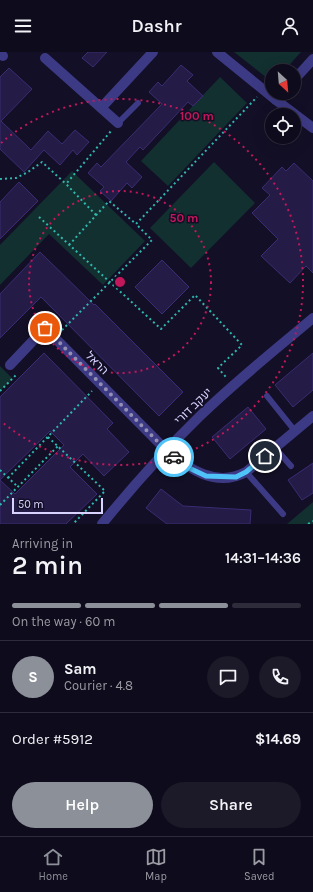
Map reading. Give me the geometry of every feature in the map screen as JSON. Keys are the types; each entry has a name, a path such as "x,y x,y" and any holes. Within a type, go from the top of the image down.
{"street":[{"path":"101,108 153,52"},
{"path":"217,52 264,90"},
{"path":"45,58 118,123"},
{"path":"301,72 313,59"},
{"path":"282,100 313,128"},
{"name":"יעקב דורי","path":"102,524 138,480 200,416 313,318"},
{"name":"הראל","path":"10,365 45,328 167,451 187,467 206,476 236,477 246,472"},
{"path":"246,472 313,416"}],"lane":[{"path":"118,123 138,103"},
{"path":"266,396 295,432"},
{"path":"275,448 291,466"},
{"path":"246,472 283,514"}],"path":[{"path":"136,224 264,90"},
{"path":"66,184 118,123"},
{"path":"0,179 16,178 42,162 96,215"},
{"path":"54,338 152,240 109,201 69,244"},
{"path":"39,216 161,330 195,295 242,345 218,368 234,385"},
{"path":"0,391 19,372 10,365"},
{"path":"8,478 99,384"},
{"path":"48,437 105,491 73,524"},
{"path":"0,505 58,446"},
{"path":"0,470 18,487"},
{"path":"308,524 313,521"}],"green space":[{"path":"234,52 301,52 290,64 265,64 265,76"},
{"path":"220,77 247,103 168,186 141,161"},
{"path":"214,162 255,203 191,268 150,228"},
{"path":"72,171 145,241 103,285 49,234 0,285 0,245"},
{"path":"0,366 13,379 0,391"},
{"path":"313,502 313,524 287,524"}],"building":[{"path":"88,52 107,52 93,67 82,58"},
{"path":"181,65 193,75 187,81 203,96 193,106 188,102 143,150 140,147 126,162 142,177 132,188 127,183 111,201 100,191 104,187 88,173 97,163 101,167 162,104 149,92 158,82 162,86"},
{"path":"9,68 32,89 1,121 31,150 48,131 62,144 75,130 89,142 77,155 73,150 60,165 44,150 24,172 0,149 0,77"},
{"path":"294,163 313,181 313,273 306,266 290,283 261,256 278,239 252,213 270,195 262,188 282,167 286,171"},
{"path":"19,182 38,201 0,239 0,202"},
{"path":"40,252 94,305 95,304 183,392 159,416 41,297 0,338 0,294"},
{"path":"162,260 189,287 162,314 135,287"},
{"path":"44,353 113,423 107,429 129,452 104,476 83,454 70,467 97,494 66,524 0,524 0,480 0,397","holes":["50,431 64,445 15,494 0,480"]},
{"path":"313,353 313,390 293,407 275,385"},
{"path":"248,407 266,429 230,459 212,437"},
{"path":"313,463 313,493 302,500 288,480"},
{"path":"161,489 183,506 251,510 250,524 167,524 146,508"}],"way so far":[{"path":"45,328 174,457"}],"route":[{"path":"174,457 187,467 206,476 236,477 246,472 265,456"}]}
